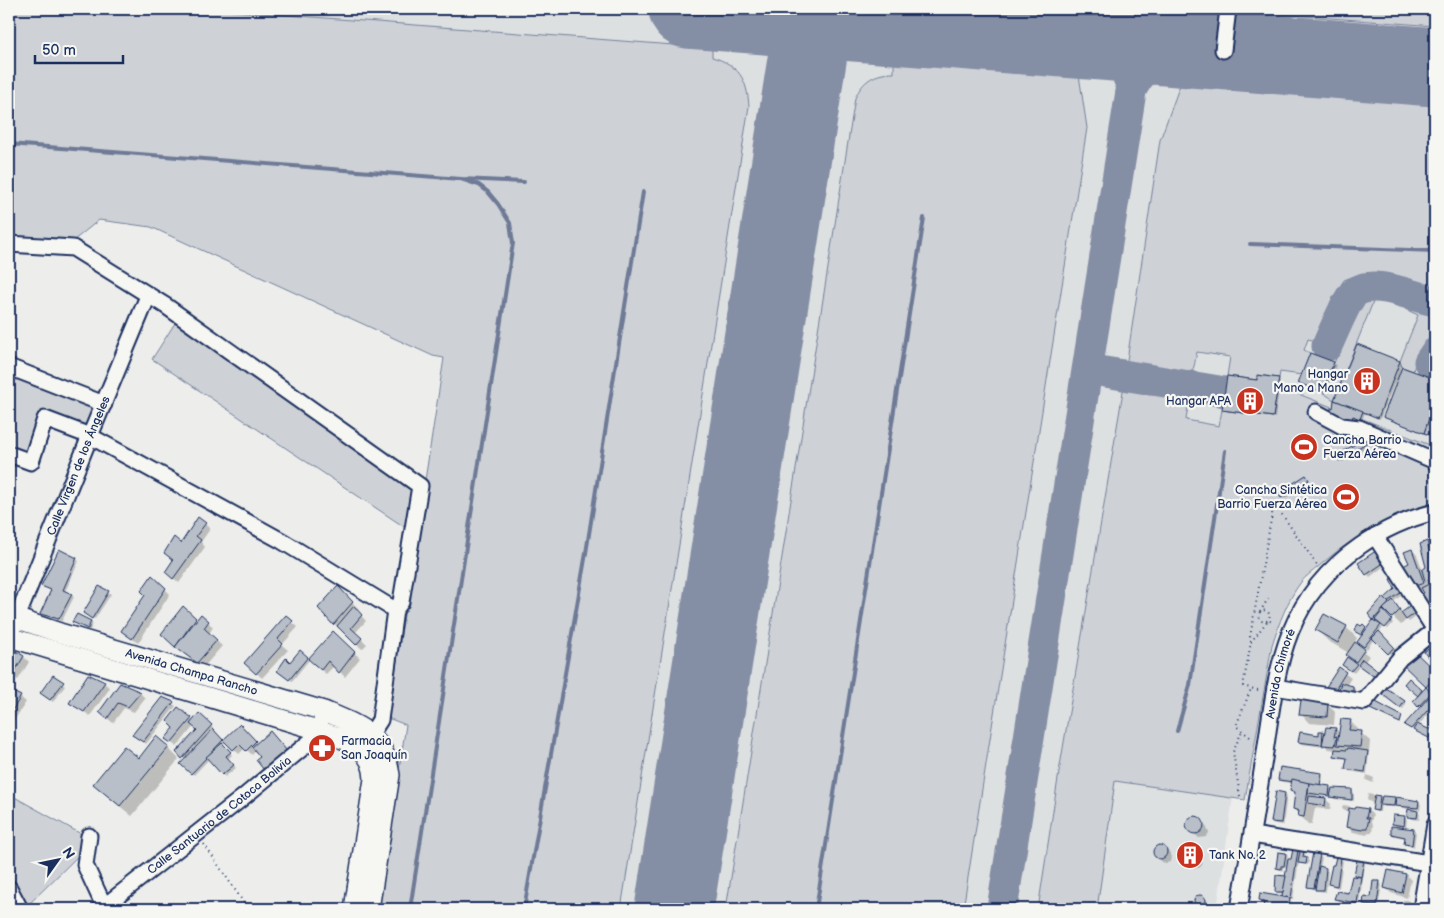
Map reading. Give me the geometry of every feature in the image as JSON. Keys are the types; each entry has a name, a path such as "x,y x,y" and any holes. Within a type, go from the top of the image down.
{"main road":[{"name":"Avenida Champa Rancho","path":"14,617 60,633 324,711 344,719 366,742"},
{"name":"Avenida Champa Rancho","path":"9,637 318,730 351,742 366,742"},
{"path":"354,909 374,779 374,768 366,742 380,744 388,760 390,775 369,909"}],"street":[{"path":"1223,50 1228,9"},
{"path":"9,244 73,248 166,306 420,486 401,602 395,610 380,720 366,742"},
{"name":"Calle Virgen de los Ángeles","path":"9,637 14,617 148,296"},
{"path":"9,367 104,404"},
{"path":"1316,412 1342,426 1366,430 1435,461"},
{"path":"9,454 31,462 45,419 90,436 282,542 395,610"},
{"name":"Avenida Chimoré","path":"1239,909 1275,687 1289,631 1311,592 1333,566 1375,536 1411,518 1435,512"},
{"path":"1275,687 1364,702 1400,658 1435,630 1375,536"},
{"name":"Calle Santuario de Cotoca Bolivia","path":"102,908 197,834 312,740 318,730 324,711"},
{"path":"1420,909 1432,863 1435,824"},
{"path":"1252,835 1432,863"},
{"path":"89,836 85,865 102,908"},
{"path":"9,888 20,909"}],"path":[{"path":"1258,690 1244,686 1251,642 1250,637 1274,502 1317,565"},
{"path":"1269,597 1258,617 1262,621 1268,620 1274,623"},
{"path":"1251,642 1268,620 1269,615 1267,612 1262,611 1259,613"},
{"path":"1250,737 1236,726 1251,688"},
{"path":"1240,796 1233,752 1242,731"},
{"path":"197,834 248,909"}],"shaded area":[{"path":"9,9 1435,9 1435,447 1288,391 1220,796 1233,798 1217,909 378,909 406,725 474,206"},
{"path":"9,9 209,9 712,48 712,57 729,64 740,74 746,88 749,106 621,909 377,909 406,725 388,718 444,358 433,356 151,227 99,220 73,241 9,236"},
{"path":"1216,9 1435,9 1435,26 1227,10"},
{"path":"894,61 1079,75 1087,128 963,909 726,909 855,98 862,86 870,79 881,74 894,73"},
{"path":"1180,85 1435,104 1435,293 1362,273 1344,280 1331,301 1316,341 1308,339 1304,350 1310,353 1302,375 1280,372 1279,378 1258,375 1257,380 1227,376 1230,357 1197,352 1192,370 1183,376 1126,367 1160,140"},
{"path":"1366,295 1375,297 1334,400 1322,392 1339,351 1335,349 1351,310"},
{"path":"1408,300 1435,307 1435,346 1428,353 1426,361 1417,358 1413,371 1402,367 1400,361 1418,315 1405,309"},
{"path":"177,320 412,487 406,528 152,359"},
{"path":"9,375 94,407 85,428 43,413 26,452 9,446"},
{"path":"1124,385 1180,394 1184,396 1187,402 1186,420 1219,426 1222,410 1273,417 1277,389 1288,390 1435,447 1435,503 1403,513 1358,537 1309,574 1296,589 1284,612 1272,645 1245,800 1115,781 1097,909 1038,909 1059,772"},
{"path":"9,794 83,835 84,850 27,906 9,871"}],"building":[{"name":"Hangar Mano a Mano","path":"1357,344 1400,361 1378,418 1334,400"},
{"path":"1310,353 1334,362 1322,392 1298,383"},
{"path":"1402,367 1435,379 1435,403 1424,433 1383,417"},
{"name":"Hangar APA","path":"1257,375 1279,378 1273,417 1222,410 1227,376 1257,380"},
{"path":"1334,400 1363,411 1360,419 1353,416 1351,423 1331,414"},
{"path":"1435,403 1435,437 1424,433"},
{"path":"1368,436 1370,440 1339,461 1336,456"},
{"path":"1306,475 1309,480 1281,498 1278,493"},
{"path":"198,517 206,523 196,536 201,540 173,579 165,572 173,560 164,553 174,537 181,543"},
{"path":"1427,541 1435,578 1425,581 1422,570 1426,567 1420,544"},
{"path":"1380,548 1385,556 1379,560 1382,564 1366,575 1358,563"},
{"path":"59,549 77,558 63,590 72,594 59,619 40,614 51,590 41,586"},
{"path":"1412,549 1424,583 1415,586 1403,566 1409,563 1404,552"},
{"path":"152,575 166,588 132,639 121,631 145,595 141,591"},
{"path":"1396,575 1405,590 1387,602 1384,599 1395,589 1390,579"},
{"path":"1431,583 1435,587 1435,610 1432,612 1421,594 1424,593 1421,588"},
{"path":"99,586 109,591 92,619 83,613"},
{"path":"338,586 353,602 333,625 318,608"},
{"path":"1383,597 1389,603 1373,620 1368,614"},
{"path":"1393,600 1400,610 1392,618 1383,609"},
{"path":"1413,604 1418,611 1406,620 1401,613"},
{"path":"183,606 196,618 175,647 161,634"},
{"path":"354,606 362,615 351,628 362,638 356,645 337,626"},
{"path":"1383,610 1392,620 1385,628 1375,620"},
{"path":"77,614 91,621 88,629 72,622"},
{"path":"201,614 209,621 204,628 217,640 197,663 175,647"},
{"path":"1324,614 1347,626 1338,643 1315,630"},
{"path":"286,615 293,621 278,639 283,644 256,674 244,663"},
{"path":"1373,620 1381,625 1364,647 1357,642"},
{"path":"1358,624 1361,626 1363,624 1366,627 1361,635 1354,631"},
{"path":"333,631 355,652 339,673 328,661 321,670 308,659"},
{"path":"1379,631 1394,647 1388,654 1372,638"},
{"path":"1355,642 1365,649 1356,662 1346,655"},
{"path":"9,647 24,656 12,676 9,674"},
{"path":"1428,649 1435,659 1432,663 1424,652"},
{"path":"300,650 308,657 289,680 277,671 286,658 290,662"},
{"path":"1413,650 1435,671 1435,676 1426,687 1401,663"},
{"path":"1347,657 1357,664 1351,671 1342,665"},
{"path":"1362,659 1379,672 1376,678 1358,665"},
{"path":"1339,667 1346,672 1335,690 1326,687"},
{"path":"88,674 105,682 84,712 69,703"},
{"path":"53,675 64,682 50,700 40,693"},
{"path":"1409,678 1422,690 1418,696 1404,684"},
{"path":"120,683 141,692 128,707 118,703 107,719 99,712"},
{"path":"1341,683 1353,686 1353,694 1338,692"},
{"path":"1382,685 1405,701 1400,708 1378,691"},
{"path":"1426,687 1431,693 1418,707 1413,701"},
{"path":"11,691 21,696 9,716 9,696"},
{"path":"162,697 174,702 143,742 132,735"},
{"path":"1429,697 1434,703 1411,729 1404,725"},
{"path":"1301,700 1328,703 1327,717 1299,715"},
{"path":"1374,701 1402,716 1400,723 1370,709"},
{"path":"178,707 192,718 171,743 165,739 174,728 167,721"},
{"path":"199,713 212,725 182,759 176,752 197,730 190,724"},
{"path":"1341,719 1351,720 1349,730 1362,731 1360,747 1337,745"},
{"path":"240,724 256,741 246,751 239,744 233,750 223,740"},
{"path":"1417,724 1433,731 1429,738 1413,730"},
{"path":"1326,727 1336,728 1335,746 1322,745"},
{"path":"213,729 223,740 191,774 180,764"},
{"path":"270,731 287,751 264,770 256,760 260,757 252,747"},
{"path":"1319,731 1323,731 1322,745 1298,742 1300,732 1319,735"},
{"path":"156,736 169,747 120,806 93,784 124,746 139,758"},
{"path":"222,743 231,752 226,756 234,765 222,775 206,757"},
{"path":"1348,748 1368,751 1365,772 1345,769 1347,758 1334,756 1335,749 1347,750"},
{"path":"1280,767 1322,773 1320,785 1278,780"},
{"path":"1292,779 1309,783 1304,817 1298,816 1299,811 1293,809 1295,792 1290,790"},
{"path":"1309,783 1330,786 1329,796 1308,793"},
{"path":"1332,788 1352,789 1352,800 1330,797"},
{"path":"1276,791 1285,793 1281,823 1271,822"},
{"path":"1375,795 1380,796 1378,811 1372,810"},
{"path":"1309,796 1326,798 1325,806 1308,803"},
{"path":"1382,796 1395,797 1394,806 1380,805"},
{"path":"1396,797 1419,801 1418,808 1395,806"},
{"path":"1356,807 1368,809 1366,818 1369,818 1367,828 1362,830 1346,827 1349,808 1355,809"},
{"path":"1408,809 1418,811 1417,818 1407,817"},
{"path":"1393,815 1405,816 1404,826 1392,824"},
{"path":"1195,816 1201,819 1204,825 1201,831 1195,834 1189,831 1186,825 1189,819"},
{"path":"1391,826 1414,829 1412,845 1404,844 1405,837 1391,834"},
{"path":"1157,845 1163,845 1167,852 1163,859 1157,859 1153,855 1153,849"},
{"name":"Tank No. 2","path":"1190,846 1196,849 1199,855 1196,861 1190,864 1184,861 1181,855 1184,849"},
{"path":"1293,849 1298,850 1291,898 1282,896 1288,859 1291,859"},
{"path":"1300,851 1304,851 1303,857 1307,858 1306,864 1298,863"},
{"path":"1278,852 1286,853 1284,866 1281,866 1281,869 1276,868"},
{"path":"1313,852 1320,854 1314,888 1307,887"},
{"path":"1336,857 1341,858 1337,886 1328,884 1332,865 1334,865"},
{"path":"1357,860 1364,860 1361,877 1354,875"},
{"path":"1319,866 1326,868 1324,890 1315,890"},
{"path":"1388,870 1406,874 1402,893 1384,888"},
{"path":"1276,875 1286,876 1283,892 1275,892"},
{"path":"1352,876 1361,877 1357,903 1334,899 1337,891 1348,893"},
{"path":"1373,881 1380,881 1377,905 1363,904 1364,896 1371,897"},
{"path":"1260,893 1290,898 1288,909 1263,908 1264,901 1259,900"},
{"path":"1200,895 1206,901 1200,907 1194,901"}],"waterway":[{"path":"9,144 461,179 524,182"},
{"path":"410,909 513,243 510,223 498,204 479,185 461,179"},
{"path":"524,909 586,553 643,192"},
{"path":"816,909 924,218"},
{"path":"1250,244 1435,251"},
{"path":"1177,731 1190,685 1225,451"}],"taxiway":[{"path":"868,9 882,15 933,28"},
{"path":"1132,88 1123,68 1112,54 1097,45 1076,39 1116,26 1136,9"},
{"path":"1002,909 1144,9"},
{"path":"1132,88 1143,72 1156,61 1190,48 1165,32 1149,9"},
{"path":"802,87 816,62 833,45 854,33 881,24"},
{"path":"1327,346 1350,298 1361,289 1371,287 1382,288 1435,301"},
{"path":"1429,362 1435,353"},
{"path":"1105,372 1225,392"}],"runway":[{"path":"688,9 1435,67"},
{"path":"674,909 815,9"}],"place":[{"name":"Hangar Mano a Mano","path":"1367,381"},
{"name":"Hangar APA","path":"1250,401"},
{"name":"Cancha Barrio Fuerza Aérea","path":"1304,447"},
{"name":"Cancha Sintética Barrio Fuerza Aérea","path":"1346,497"},
{"name":"Farmacia San Joaquín","path":"322,748"},
{"name":"Tank No. 2","path":"1190,855"}]}
